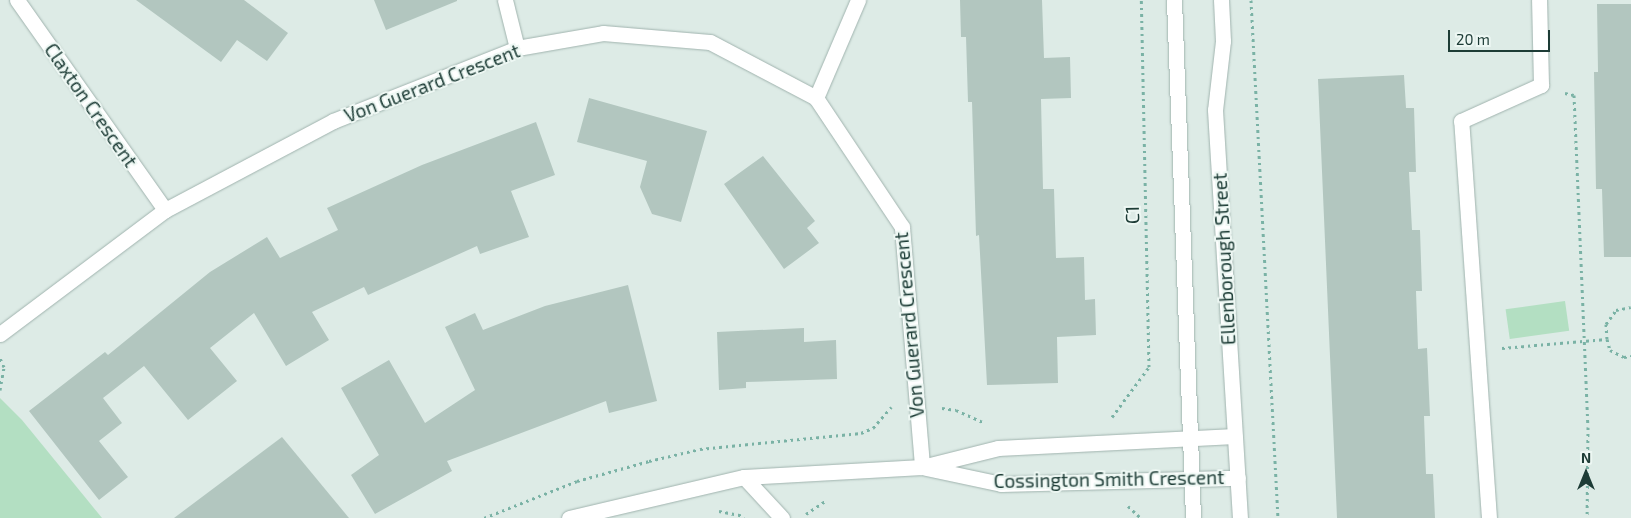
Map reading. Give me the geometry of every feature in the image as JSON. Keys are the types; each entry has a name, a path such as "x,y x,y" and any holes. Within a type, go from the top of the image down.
{"street":[{"name":"Claxton Crescent","path":"17,0 165,210"},
{"path":"505,0 518,48"},
{"path":"816,98 858,0"},
{"path":"1174,0 1187,438 1193,518"},
{"name":"Ellenborough Street","path":"1222,0 1223,41 1215,110 1240,518"},
{"path":"1489,518 1461,121 1541,85 1539,0"},
{"name":"Von Guerard Crescent","path":"0,334 165,210 333,121 518,48 604,33 710,42 816,98 902,227 922,467"},
{"name":"Cossington Smith Crescent","path":"569,518 744,476 922,467 998,448 1235,436"},
{"name":"Cossington Smith Crescent","path":"922,467 1001,484 1238,478"},
{"path":"744,476 781,517"}],"path":[{"name":"C1","path":"1112,416 1150,367 1141,0"},
{"path":"1250,0 1278,518"},
{"path":"1541,85 1574,95 1588,427 1587,518"},
{"path":"1631,307 1616,310 1606,324 1610,350 1624,358 1631,356"},
{"path":"1477,350 1607,339"},
{"path":"0,390 4,377 1,360 8,355"},
{"path":"892,406 894,398"},
{"path":"713,511 742,516 781,517 805,515 832,498"}],"green space":[{"path":"1565,301 1569,331 1510,339 1506,309"},
{"path":"0,398 22,420 102,518 0,518"}],"building":[{"path":"136,0 244,0 288,33 267,61 237,40 221,62"},
{"path":"374,0 457,0 457,1 386,30"},
{"path":"960,0 1042,0 1044,58 1070,57 1071,98 1041,99 1043,189 1054,189 1056,258 1084,257 1085,300 1095,299 1096,335 1057,337 1058,383 987,385 979,235 976,236 972,102 968,102 966,37 961,37"},
{"path":"1597,4 1631,4 1631,257 1604,257 1602,189 1596,189 1594,72 1598,72"},
{"path":"1404,75 1406,108 1414,108 1416,172 1409,172 1412,230 1420,230 1422,291 1416,291 1418,349 1427,348 1430,416 1424,416 1426,474 1433,474 1435,518 1337,518 1318,79"},
{"path":"589,98 707,131 681,222 652,214 640,187 647,161 577,142"},
{"path":"536,122 555,175 511,191 529,237 480,254 477,246 368,295 364,287 312,312 329,340 286,366 254,313 210,348 237,381 188,420 144,366 103,398 122,423 99,441 128,477 99,500 29,411 105,352 108,355 210,272 267,237 280,258 338,230 327,208 422,165"},
{"path":"763,156 815,221 807,228 819,243 784,269 724,184"},
{"path":"628,285 657,401 609,413 606,401 447,461 452,471 375,514 351,475 379,455 341,388 389,360 425,423 475,390 445,327 475,313 483,330 545,306"},
{"path":"804,328 804,342 836,340 837,379 746,382 746,388 719,390 717,332"},
{"path":"282,437 349,518 174,518"}]}
